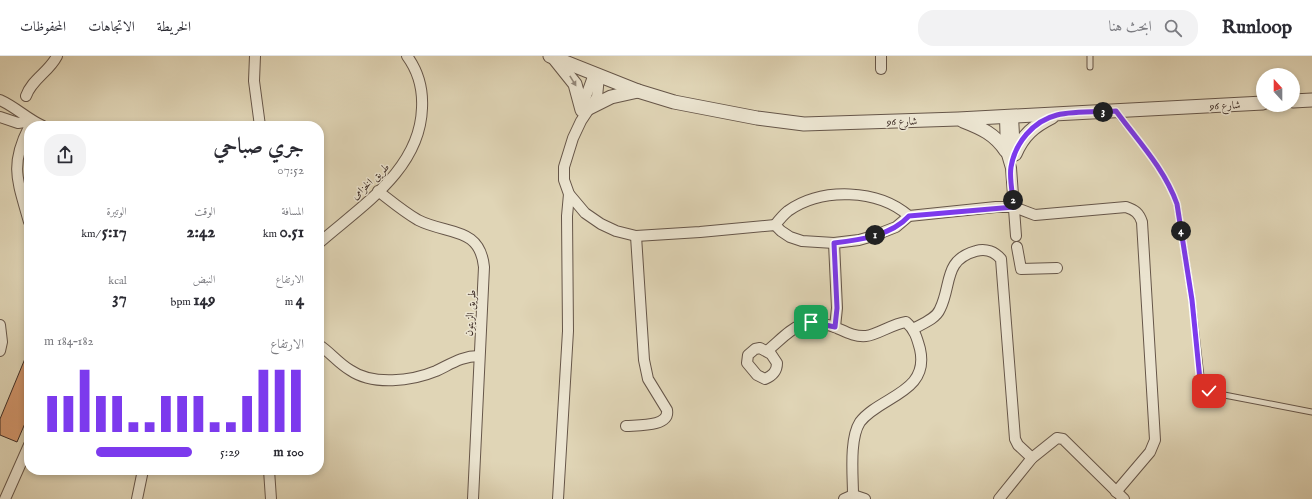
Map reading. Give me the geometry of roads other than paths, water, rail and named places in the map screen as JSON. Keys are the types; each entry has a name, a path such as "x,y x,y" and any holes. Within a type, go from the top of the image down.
{"street":[{"path":"26,96 34,82 48,69 57,56"},
{"path":"255,56 254,82 259,121"},
{"name":"طريق الخزامى","path":"324,239 395,176 407,159 420,125 422,92 418,75 407,56"},
{"path":"881,56 882,69"},
{"path":"552,57 575,84 584,113"},
{"name":"شارع 96","path":"552,57 638,91 710,110 804,124 958,120 1256,103"},
{"path":"597,75 598,97 584,113 567,154 564,166 564,180 569,194 586,213 601,224 616,231 636,236 775,225 788,212 807,202 831,196 851,194 892,204 909,216"},
{"path":"584,113 612,97 638,91"},
{"path":"0,100 11,104 26,121"},
{"path":"1300,101 1312,100"},
{"path":"11,104 2,118 24,124"},
{"path":"1010,152 1036,125 1057,115"},
{"path":"1009,117 1016,236"},
{"path":"958,120 984,129 994,136 1010,152"},
{"path":"24,138 19,148 16,173 24,206"},
{"name":"طريق الزيتون","path":"378,191 418,220 437,228 462,234 470,238 477,245 483,255 484,268 473,499"},
{"path":"558,499 568,331 567,216 569,194"},
{"path":"775,225 790,237 802,241 834,243 859,240 873,236 896,227 909,216 1014,207 1036,215 1126,207 1134,210 1140,215 1142,222 1155,440 1150,452 1116,492"},
{"path":"626,426 657,423 668,414 648,379 644,360 636,236"},
{"path":"834,243 837,308 835,327"},
{"path":"1017,247 1022,269 1057,268"},
{"path":"913,329 932,319 940,310 951,271 961,257 980,250 990,251 1001,259 1015,439 1018,445 1032,458"},
{"path":"767,351 802,323 811,322 835,327 856,335 867,336 896,324 906,322 913,329 920,352 920,366 910,388 873,410 860,423 854,440 848,497 865,499"},
{"path":"0,326 2,342 0,351"},
{"path":"324,349 351,372 380,379 406,379 417,377 436,371 459,359 479,356"},
{"path":"999,499 1032,458 1057,438 1063,439 1124,499"},
{"path":"5,499 24,455"},
{"path":"137,499 142,475"},
{"path":"269,475 271,499"}],"lane":[{"path":"1090,56 1090,67"},
{"path":"1116,111 1160,170 1172,190 1177,204 1192,300 1202,385 1214,393 1312,412"}]}
